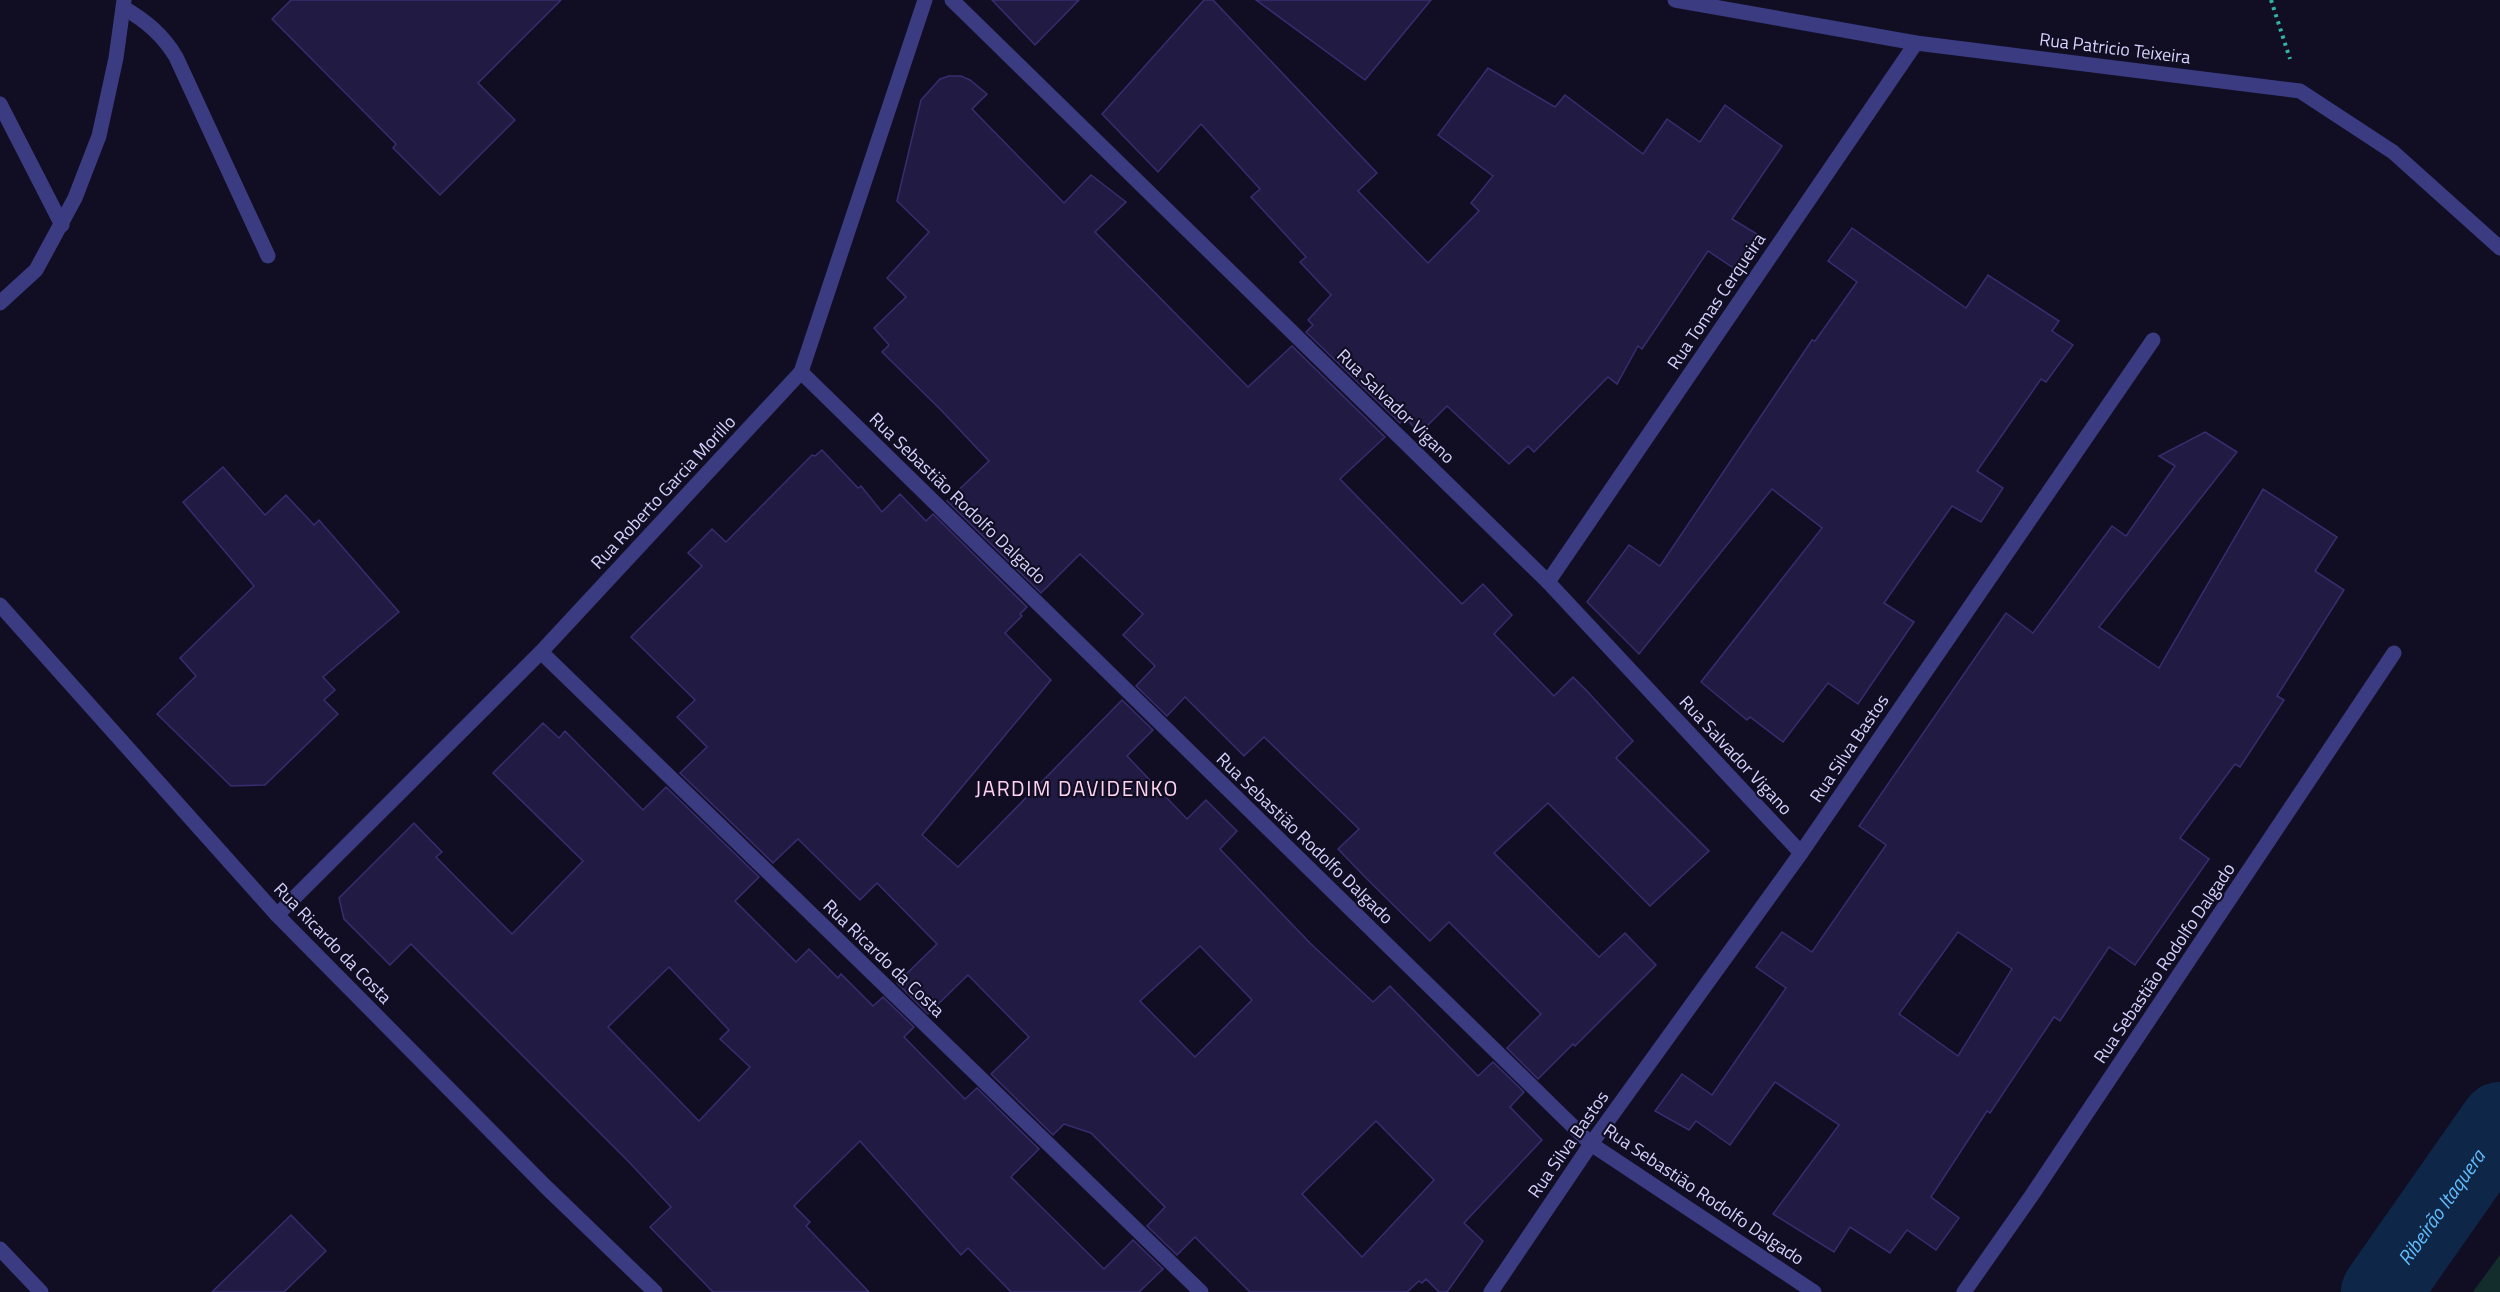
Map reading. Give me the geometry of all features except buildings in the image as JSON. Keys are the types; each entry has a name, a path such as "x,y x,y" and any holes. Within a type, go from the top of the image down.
{"street":[{"name":"Rua Roberto Garcia Morillo","path":"277,915 541,652 801,372 925,0"},
{"name":"Rua Salvador Vigano","path":"952,0 1548,582 1801,853"},
{"name":"Rua Patricio Teixeira","path":"1675,0 1723,4 1916,43 2300,91 2393,152 2500,248"},
{"path":"0,303 36,270 62,225 99,136 124,4 166,41 176,57 268,256"},
{"name":"Rua Tomas Cerqueira","path":"1548,582 1916,43"},
{"path":"0,104 62,225"},
{"name":"Rua Silva Bastos","path":"1491,1292 1591,1143 1801,853 2153,340"},
{"name":"Rua Sebastião Rodolfo Dalgado","path":"801,372 1591,1143 1814,1292"},
{"name":"Rua Ricardo da Costa","path":"0,605 277,915 546,1187 654,1292"},
{"name":"Rua Ricardo da Costa","path":"541,652 1201,1292"},
{"name":"Rua Sebastião Rodolfo Dalgado","path":"1964,1292 2039,1185 2394,653"},
{"path":"0,1249 41,1292"}],"path":[{"path":"2271,0 2300,91"}],"green space":[{"path":"2500,1255 2500,1292 2473,1292 2475,1289"}],"waterway":[{"name":"Ribeirão Itaquera","path":"2381,1292 2500,1122"}],"district":[{"name":"JARDIM DAVIDENKO","path":"1077,788"}]}
